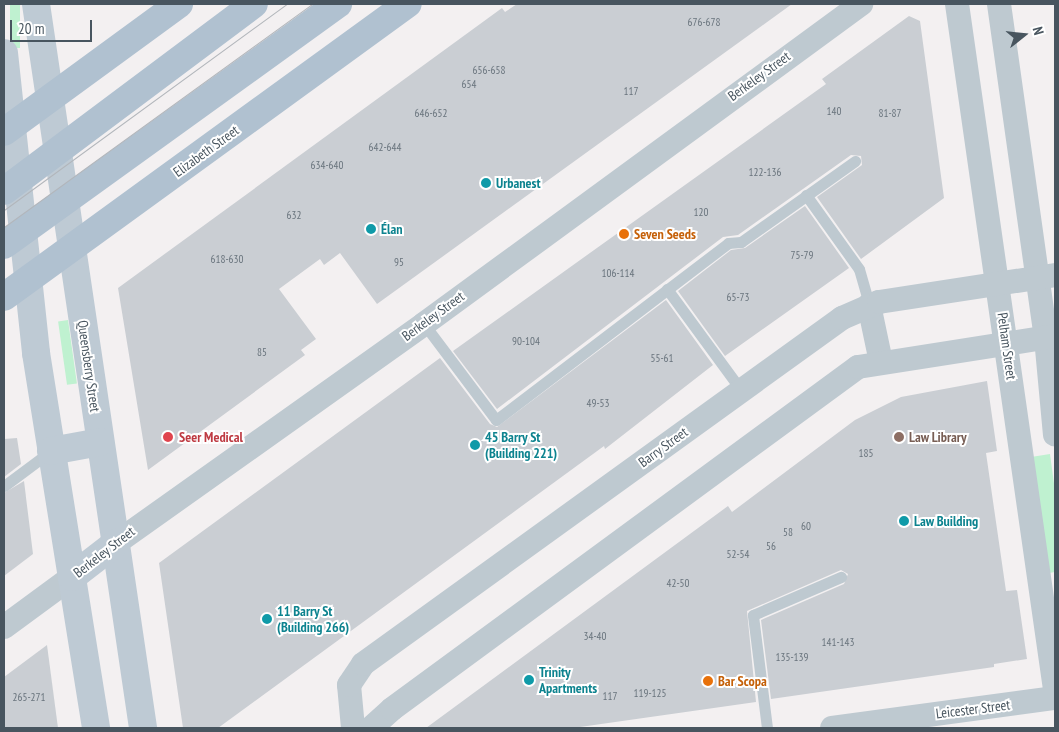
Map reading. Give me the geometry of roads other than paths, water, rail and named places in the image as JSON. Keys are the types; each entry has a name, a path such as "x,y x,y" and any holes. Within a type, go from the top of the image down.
{"main road":[{"name":"Queensberry Street","path":"36,4 67,202 100,442 143,728"},
{"path":"8,129 179,4"},
{"path":"11,185 254,4"},
{"path":"14,238 67,202 338,4"},
{"name":"Elizabeth Street","path":"4,297 408,4"},
{"path":"4,53 14,238 28,278 51,452 96,728"},
{"path":"51,452 100,442"},
{"name":"Berkeley Street","path":"72,577 116,543"}],"street":[{"name":"Berkeley Street","path":"116,543 424,324 861,4"},
{"name":"Pelham Street","path":"957,4 1055,689"},
{"path":"999,4 1046,276 1051,337 1055,434"},
{"name":"Barry Street","path":"353,728 349,685 363,664 842,318 869,305 1046,276"},
{"path":"869,305 881,362"},
{"path":"371,728 400,703 858,367 1051,337"},
{"name":"Berkeley Street","path":"4,627 72,577"},
{"name":"Leicester Street","path":"832,728 918,722 1055,698"}],"lane":[{"path":"424,324 496,420 728,244 741,242 855,161"},
{"path":"806,195 859,269 869,305"},
{"path":"667,289 741,390"},
{"path":"4,486 51,452"},
{"path":"767,728 753,615 841,577"}],"tram line":[{"path":"4,210 287,4"},
{"path":"4,227 312,4"}],"place":[{"name":"Urbanest","path":"486,183"},
{"name":"Élan","path":"371,229"},
{"name":"Seven Seeds","path":"624,234"},
{"name":"Seer Medical","path":"168,437"},
{"name":"Law Library","path":"899,437"},
{"name":"45 Barry St (Building 221)","path":"475,445"},
{"name":"Law Building","path":"904,521"},
{"name":"11 Barry St (Building 266)","path":"267,619"},
{"name":"Trinity Apartments","path":"529,680"},
{"name":"Bar Scopa","path":"708,681"}]}
